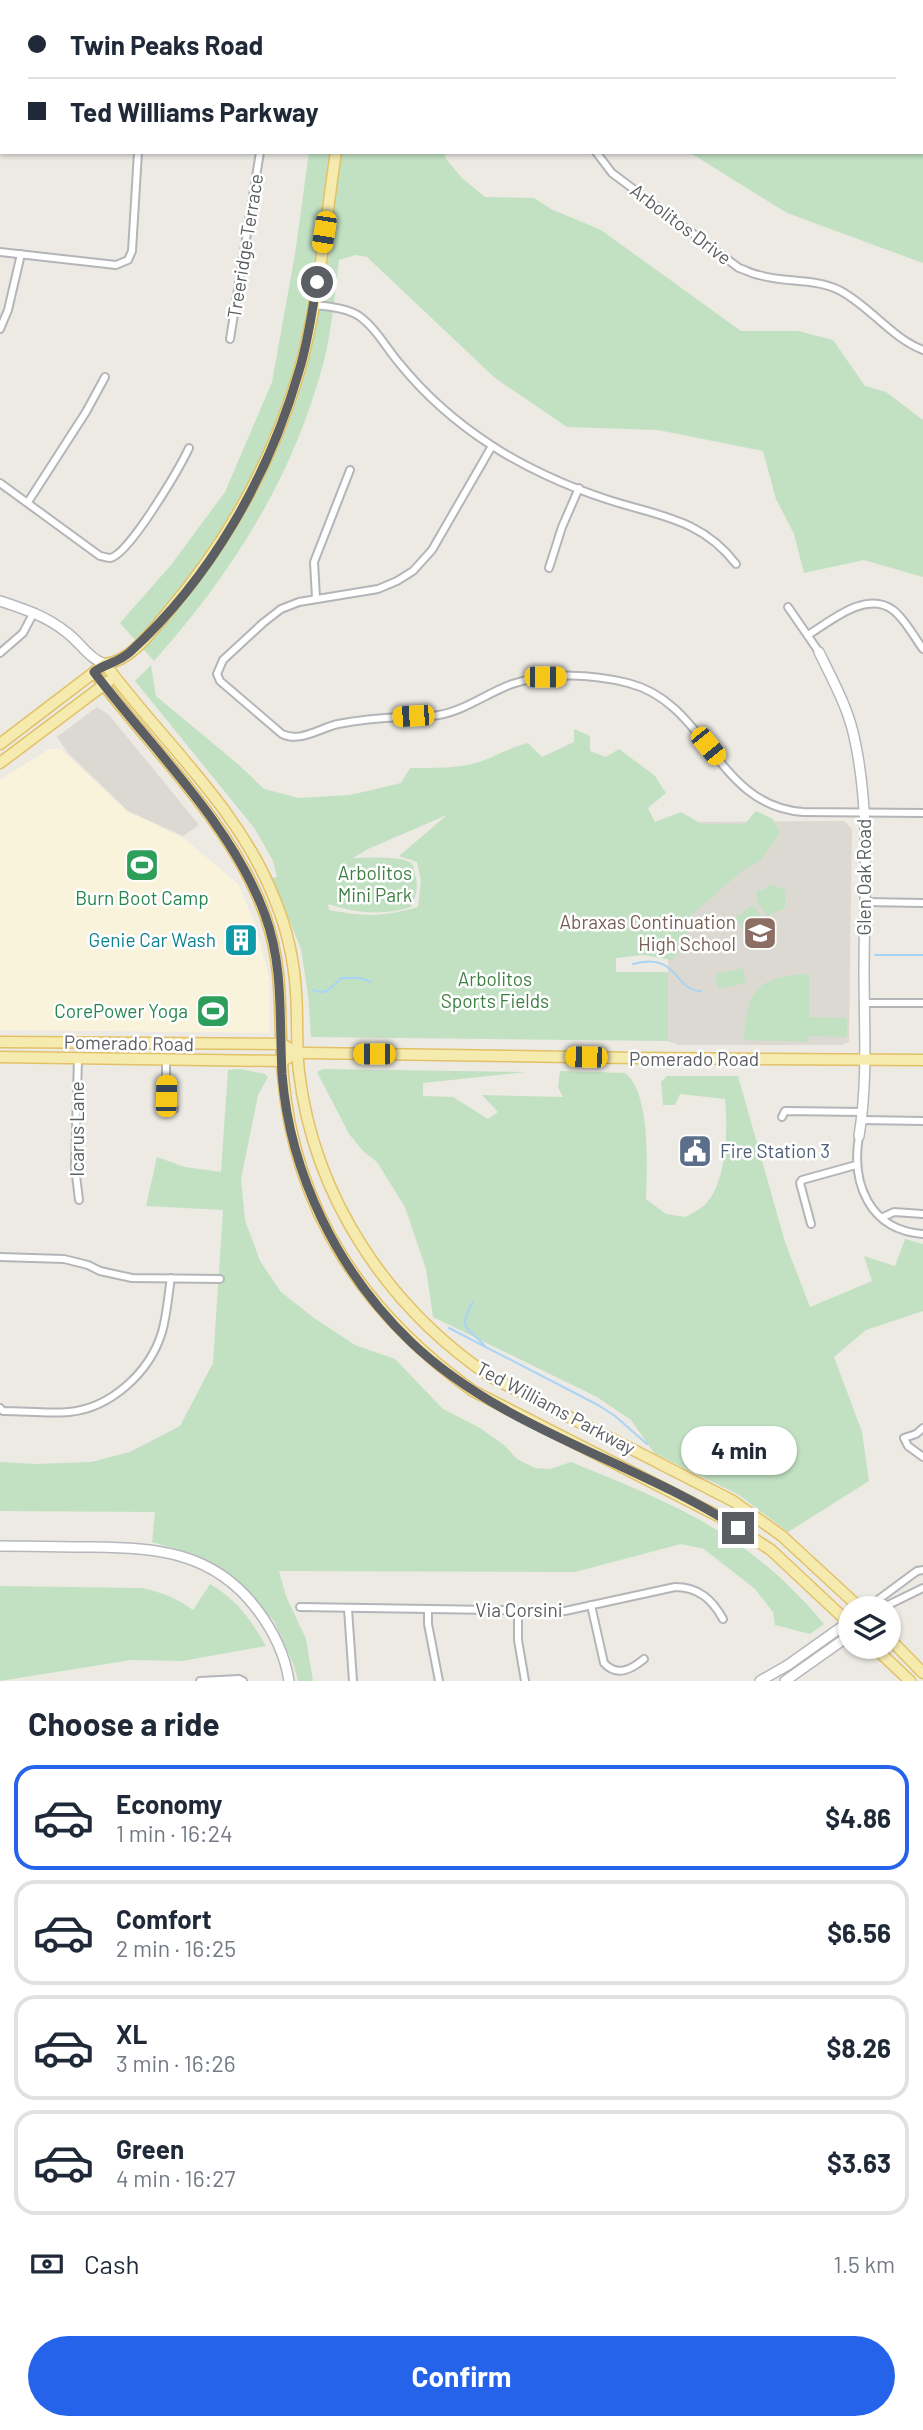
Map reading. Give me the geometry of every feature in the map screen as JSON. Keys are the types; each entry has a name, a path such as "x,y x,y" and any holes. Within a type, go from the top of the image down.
{"main road":[{"path":"0,763 114,677 116,663 157,625 221,543 258,478 281,427 299,371 313,304 336,154"},
{"path":"0,744 94,672 100,662 116,663"},
{"name":"Ted Williams Parkway","path":"100,662 234,823 260,866 282,918 289,946 297,994 298,1053 305,1110 327,1183 364,1250 393,1290 424,1324 463,1358 491,1377 733,1501 782,1536 847,1596"},
{"name":"Ted Williams Parkway","path":"94,672 218,827 248,875 266,919 277,960 286,1113 305,1179 323,1223 345,1262 377,1306 410,1341 473,1391 722,1518 771,1550 838,1611"},
{"name":"Pomerado Road","path":"0,1042 282,1044 298,1053"},
{"name":"Pomerado Road","path":"0,1057 282,1061 298,1053 923,1059"},
{"path":"901,1650 923,1673"},
{"path":"886,1659 909,1681"}],"street":[{"path":"0,252 116,265 128,260 132,251 138,154"},
{"name":"Treeridge Terrace","path":"230,339 260,154"},
{"name":"Arbolitos Drive","path":"598,154 612,173 739,268 760,276 821,283 837,289 858,302 895,335 923,350"},
{"path":"0,329 8,310 21,254"},
{"path":"313,304 357,314 422,389 451,416 492,446 606,499 679,519 718,544 736,565"},
{"path":"28,502 86,412 105,377"},
{"path":"492,446 432,550 414,571 378,589 299,601 281,609 223,660 217,674 220,681 282,734 291,738 364,719 439,715 464,708 512,684 545,677 595,677 630,684 656,694 678,709 737,782 768,804 794,811 923,813"},
{"path":"0,483 100,556 110,559 136,533 190,449"},
{"path":"316,598 314,562 350,470"},
{"path":"550,568 562,527 579,488"},
{"path":"0,601 34,612 69,634 100,662"},
{"path":"808,635 855,607 881,604 897,614 923,649"},
{"name":"Glen Oak Road","path":"788,607 819,652 841,696 855,739 863,786 864,1060 862,1116 856,1165"},
{"path":"0,653 23,633 34,612"},
{"path":"864,902 923,903"},
{"path":"864,1003 923,1003"},
{"name":"Icarus Lane","path":"78,1058 75,1167 79,1200"},
{"path":"166,1058 166,1096 174,1110"},
{"path":"782,1117 785,1111 923,1122"},
{"path":"811,1224 800,1183 802,1180 856,1165 859,1185 870,1204 883,1217 902,1229 923,1234"},
{"path":"883,1217 894,1212 923,1214"},
{"path":"0,1257 64,1259 132,1278 220,1279"},
{"path":"0,1408 4,1411 70,1412 94,1406 120,1392 138,1376 150,1360 161,1336 171,1278"},
{"path":"923,1428 904,1438 908,1446 923,1457"},
{"path":"0,1546 135,1548 186,1556 215,1570 247,1597 269,1624 280,1649 289,1681"},
{"path":"883,1596 917,1571 923,1570"},
{"name":"Via Corsini","path":"300,1607 565,1611 676,1587 692,1587 715,1605 723,1619"},
{"path":"901,1599 923,1588"},
{"path":"591,1605 604,1663 610,1670 621,1672 644,1659"},
{"path":"348,1609 354,1681"},
{"path":"428,1609 428,1624 439,1681"},
{"path":"518,1611 518,1640 525,1681"},
{"path":"760,1681 838,1630"},
{"path":"785,1681 838,1643"},
{"path":"200,1681 243,1681"}],"shaded area":[{"path":"97,707 109,715 199,825 183,836 128,811 69,754 57,737"},
{"path":"49,749 61,749 127,811 185,839 238,884 255,924 269,977 269,1033 0,1030 0,780"},
{"name":"Abraxas Continuation High School","path":"844,821 852,829 849,1042 841,1045 678,1045 668,1041 668,822"}],"green space":[{"path":"309,154 445,154 462,178 485,197 534,198 551,209 601,230 741,331 798,331 833,340 865,386 886,392 923,420 923,577 864,560 804,573 794,534 776,499 763,451 658,430 567,427 495,378 367,257 356,255 339,260 324,361 311,404 277,484 257,522 210,593 154,661 120,623 171,565 225,492 272,382 295,254"},
{"path":"692,154 923,154 923,263 787,213"},
{"path":"151,665 156,696 264,789 299,798 350,795 401,783 410,768 473,764 528,743 542,757 574,742 574,729 590,736 590,751 606,757 619,749 655,776 666,793 648,808 655,822 681,812 702,824 745,824 756,811 773,819 780,833 761,860 742,871 690,916 687,935 672,960 644,955 616,958 616,972 668,972 668,1041 311,1037 301,949 272,878 277,877 273,861 255,829 135,681","holes":["447,815 399,856 417,862 421,881 418,907 374,915 329,910 328,904 370,912 390,912 411,907 417,887 412,864 393,858 353,858"]},
{"path":"771,884 785,890 785,908 767,916 756,900 758,889 762,891"},
{"path":"753,905 767,925 749,938 735,918"},
{"path":"743,968 746,983 718,989 715,974"},
{"path":"809,974 809,1017 847,1018 847,1037 809,1036 808,1042 744,1040 748,1008 758,989 778,978"},
{"path":"240,1069 268,1077 258,1095 241,1179 245,1220 260,1261 281,1292 355,1345 395,1359 443,1409 480,1428 504,1445 517,1459 535,1468 550,1469 571,1462 654,1497 713,1528 769,1568 824,1624 810,1634 775,1625 773,1612 755,1589 704,1549 681,1544 575,1572 279,1571 286,1596 306,1639 313,1681 298,1681 274,1621 234,1580 193,1554 152,1542 155,1512 0,1511 0,1462 91,1462 130,1452 180,1426 213,1363 223,1210 146,1206 157,1157 185,1167 221,1172 228,1070"},
{"path":"323,1069 526,1072 423,1083 423,1096 453,1097 488,1119 498,1112 482,1095 563,1097 558,1087 560,1071 625,1073 633,1083 643,1113 647,1150 646,1199 666,1214 686,1217 705,1205 718,1183 726,1140 725,1099 680,1094 675,1105 663,1105 661,1082 667,1076 738,1076 785,1242 810,1307 872,1281 864,1256 895,1266 905,1239 923,1244 923,1311 866,1330 834,1357 862,1432 869,1481 788,1532 739,1495 654,1453 631,1420 597,1397 433,1317 426,1269 405,1207 377,1162 364,1152 349,1134 317,1072"},
{"path":"210,1584 242,1610 266,1646 182,1661 131,1660 0,1681 0,1586 141,1588 168,1596 193,1610"}],"waterway":[{"path":"875,955 923,955"},
{"path":"633,964 648,961 659,963 667,967 685,985 701,991"},
{"path":"313,990 325,991 341,978 360,978 371,982"},
{"path":"473,1302 466,1318 466,1327 484,1345"},
{"path":"449,1328 598,1405 647,1444"}],"place":[{"name":"Burn Boot Camp","path":"142,865"},
{"name":"Abraxas Continuation High School","path":"760,933"},
{"name":"Genie Car Wash","path":"241,940"},
{"name":"CorePower Yoga","path":"213,1011"},
{"name":"Fire Station 3","path":"695,1151"}],"route":[{"path":"317,282 309,332 281,427 258,478 221,543 157,625 116,663 105,664 94,672 218,827 239,858 256,892 277,960 286,1113 305,1179 323,1223 345,1262 377,1306 410,1341 473,1391 738,1528"}],"park label":[{"name":"Arbolitos Mini Park","path":"375,884"},
{"name":"Arbolitos Sports Fields","path":"495,990"}]}
